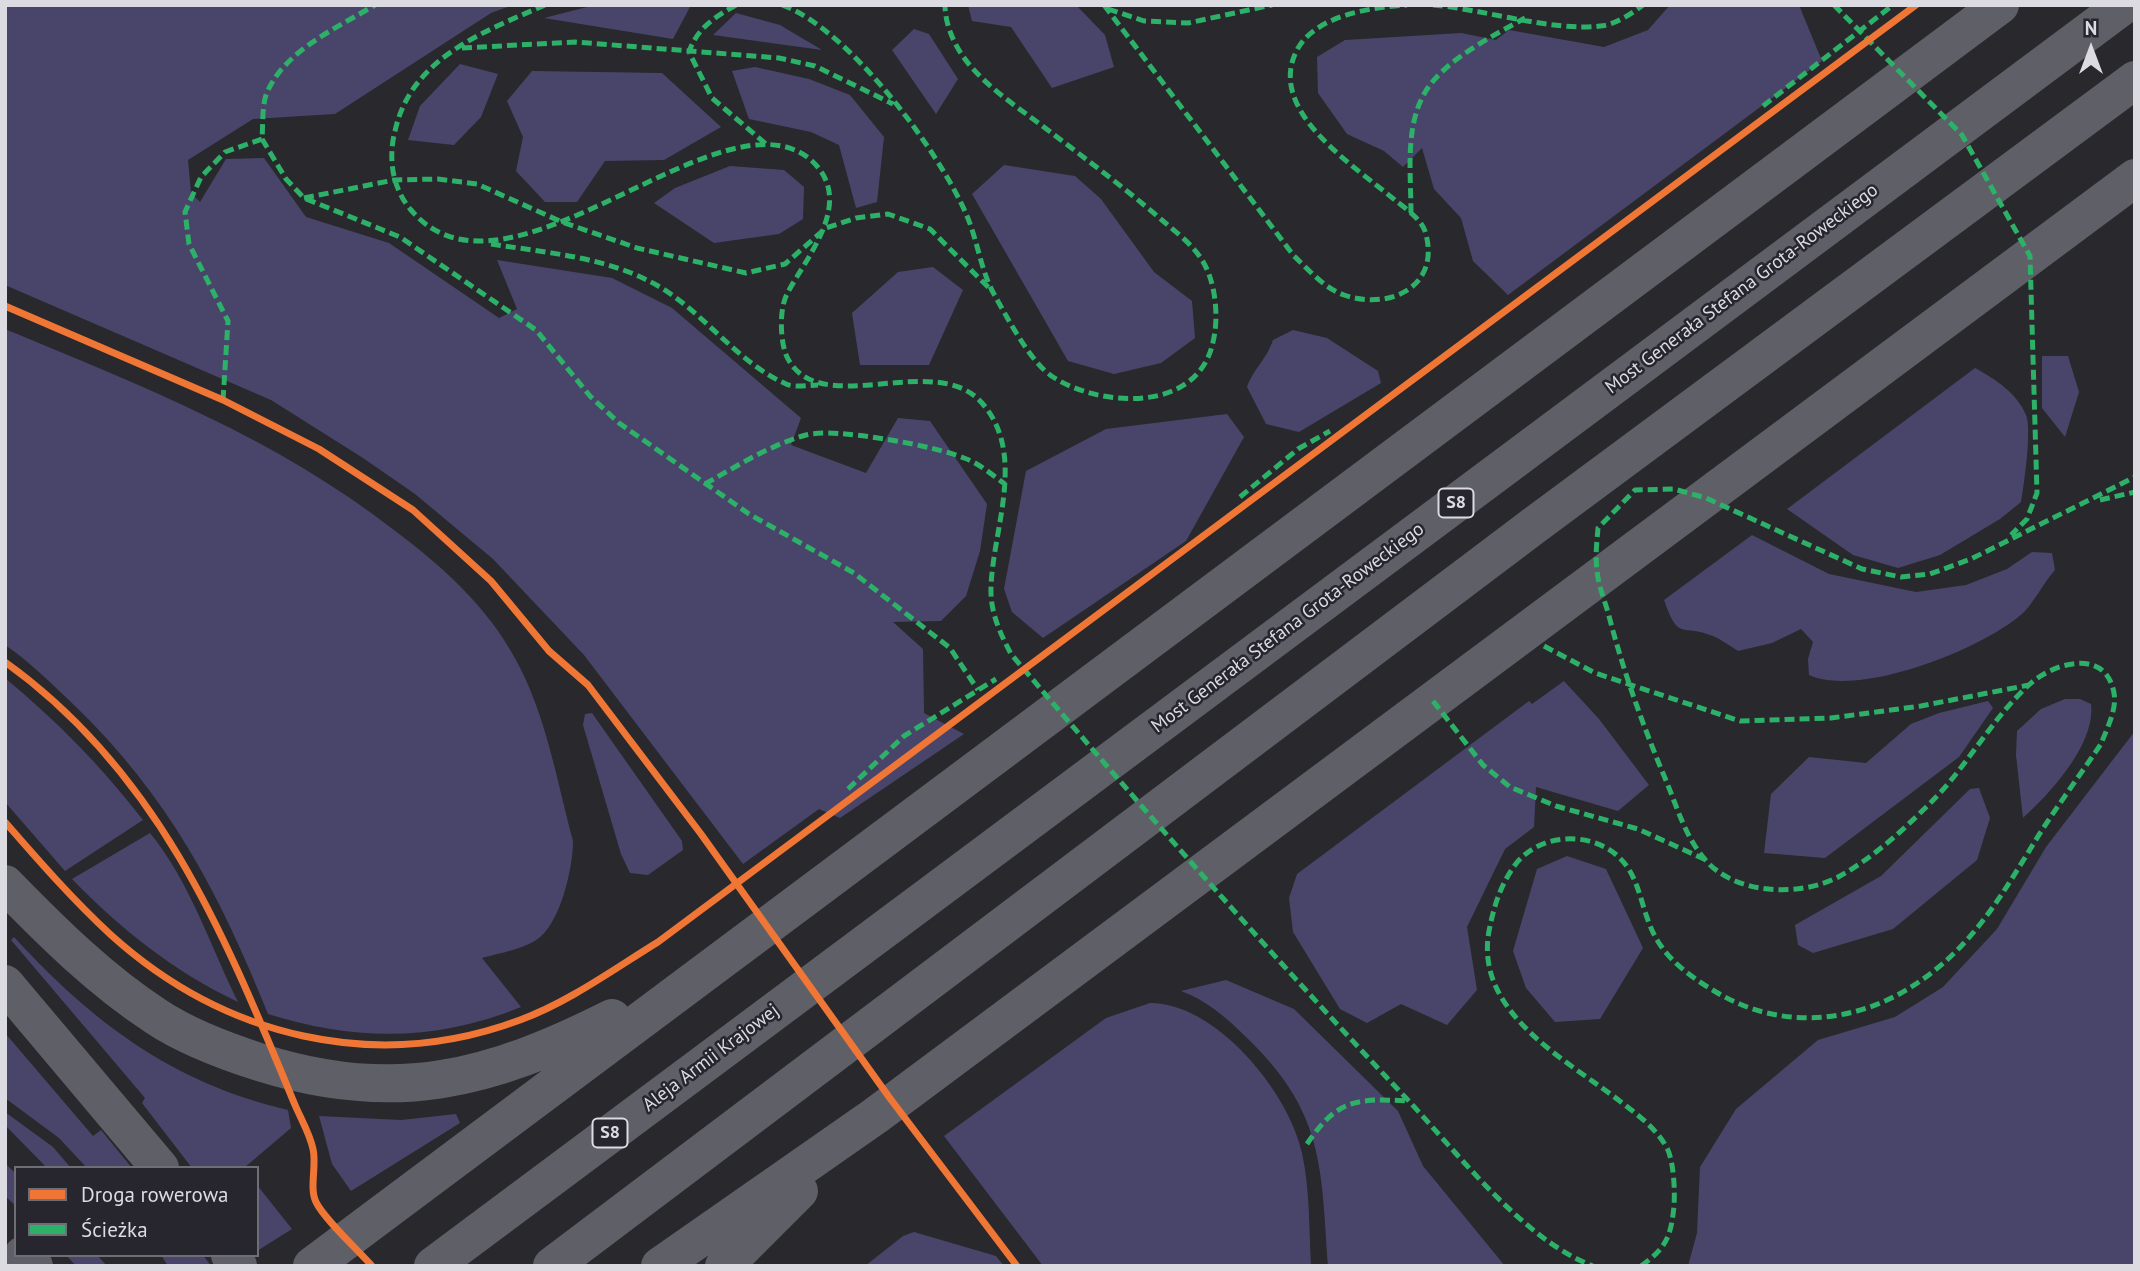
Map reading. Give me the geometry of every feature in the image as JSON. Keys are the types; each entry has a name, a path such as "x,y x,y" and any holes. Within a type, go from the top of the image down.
{"highway":[{"path":"312,1266 2000,5"},
{"name":"Most Generała Stefana Grota-Roweckiego","path":"788,1000 2124,5"},
{"path":"552,1266 1536,524 2135,80"},
{"path":"660,1266 875,1116 2135,178"},
{"path":"5,884 83,960 160,1019 213,1044 281,1069 322,1079 366,1083 418,1083 481,1073 549,1050 619,1015 744,942"},
{"path":"5,985 158,1166"},
{"name":"Aleja Armii Krajowej","path":"433,1266 788,1000"},
{"path":"724,1266 875,1116"}],"shaded area":[{"path":"5,5 513,5 491,13 335,114 253,119 188,160 191,193 200,202 226,159 264,158 306,217 389,243 499,318 517,309 497,260 612,278 672,308 801,418 791,445 866,473 898,418 930,421 987,504 980,551 966,596 941,621 893,622 923,649 924,713 964,734 840,818 819,809 743,864 584,655 493,559 415,494 271,400 5,285"},
{"path":"595,5 691,5 673,39 544,18"},
{"path":"968,5 1076,5 1105,35 1114,67 1052,88 1011,27 972,21"},
{"path":"1670,5 1799,5 1822,61 1508,295 1473,261 1461,218 1434,189 1422,148 1403,167 1384,151 1347,134 1318,93 1317,57 1345,40 1461,33 1496,40 1509,30 1604,47 1648,30"},
{"path":"736,13 780,25 822,50 713,35"},
{"path":"914,29 929,34 958,79 936,114 892,50"},
{"path":"460,64 498,74 481,117 454,145 408,140 420,106"},
{"path":"755,67 809,79 850,95 884,137 877,202 856,208 839,145 811,132 749,119 732,71"},
{"path":"532,71 662,73 721,127 664,160 605,161 577,202 545,202 516,171 523,137 507,101"},
{"path":"1004,165 1075,176 1101,199 1154,272 1192,301 1195,338 1161,363 1114,374 1068,361 972,194"},
{"path":"730,166 784,170 804,187 803,219 779,234 714,243 654,203 675,188"},
{"path":"933,267 963,290 929,365 860,365 852,313 898,272"},
{"path":"5,329 207,416 302,468 349,497 429,558 462,588 492,622 516,660 535,703 550,749 573,841 571,865 564,893 547,930 527,945 482,958 521,1007 457,1027 395,1034 332,1029 268,1014 210,887 164,811 107,739 49,681 5,645"},
{"path":"1293,330 1327,338 1378,371 1381,383 1299,432 1266,424 1247,387 1273,340"},
{"path":"2042,356 2068,356 2079,392 2065,437 2042,408"},
{"path":"1975,368 2011,393 2022,407 2028,422 2021,502 2000,519 1940,555 1898,568 1853,555 1787,509"},
{"path":"1227,414 1244,437 1186,541 1043,638 1012,612 1004,589 1026,471 1106,429"},
{"path":"1752,535 1829,574 1916,592 1966,585 2007,569 2032,552 2052,553 2055,570 2023,613 1980,641 1951,655 1889,675 1858,680 1831,680 1809,675 1808,659 1813,642 1801,629 1772,643 1738,651 1703,632 1678,627 1669,613 1664,600"},
{"path":"5,678 78,745 143,820 65,871 5,802"},
{"path":"1564,681 1599,719 1649,785 1618,811 1536,787 1534,827 1505,849 1467,927 1477,990 1447,1025 1401,1004 1367,1023 1340,1009 1293,932 1289,898 1297,874 1529,701 1532,704"},
{"path":"2065,699 2080,699 2091,704 2091,719 2086,735 2079,751 2058,781 2023,818 2016,755 2017,731 2041,709"},
{"path":"1988,701 1993,708 1959,757 1825,858 1764,853 1771,794 1809,757 1866,763 1911,724 1939,713"},
{"path":"592,713 682,841 683,850 648,875 630,873 621,854 583,725 585,714"},
{"path":"2135,731 2135,1266 1688,1266 1697,1233 1700,1167 1736,1109 1818,1040 1895,1017 1943,987 1997,929 2046,847"},
{"path":"1979,788 1990,818 1977,860 1893,929 1813,953 1798,945 1795,925 1881,876 1970,789"},
{"path":"150,833 188,893 238,1002 192,977 149,948 72,879"},
{"path":"1567,856 1606,869 1643,948 1600,1019 1555,1022 1526,988 1513,951 1537,869"},
{"path":"14,937 74,997 138,1046 208,1084 288,1110 291,1128 246,1166 190,1166 142,1103 145,1098 11,940"},
{"path":"1226,980 1294,1009 1398,1111 1423,1166 1505,1266 1328,1266 1320,1169 1314,1142 1291,1090 1272,1064 1231,1023 1208,1004 1181,991"},
{"path":"1150,1003 1175,1007 1200,1018 1224,1034 1266,1079 1282,1104 1294,1129 1305,1167 1311,1266 1043,1266 944,1136 1106,1018"},
{"path":"5,1033 93,1136 101,1130 130,1166 85,1166 59,1138 5,1098"},
{"path":"5,1112 53,1147 69,1166 45,1166 5,1125"},
{"path":"456,1114 460,1123 351,1191 332,1164 319,1116 401,1120"},
{"path":"5,1163 14,1172 14,1204 5,1196"},
{"path":"259,1188 292,1229 259,1250"},
{"path":"914,1232 996,1256 1004,1266 865,1266 903,1236"},
{"path":"68,1257 99,1257 107,1266 76,1266"},
{"path":"162,1257 204,1257 211,1266 168,1266"}],"marked path":[{"path":"223,400 228,321 189,244 185,212 201,177 225,152 262,139 266,95 285,66 313,42 375,5"},
{"path":"545,5 475,37 433,66 416,84 403,106 392,152 396,182 411,210 452,237 502,239 557,224 671,171 725,151 773,145 812,161 824,177 829,194 828,211 815,246 784,300 781,326 787,357 803,375 824,384 850,386 936,382 961,388 982,403 995,423 1003,445 1004,492 991,596 996,622 1011,654 1156,823 1469,1168 1541,1236 1567,1254 1593,1266"},
{"path":"736,5 702,30 689,52 712,98 767,145"},
{"path":"782,5 808,18 835,39 863,65 914,127 954,190 967,216 986,277 995,296 1036,362 1053,377 1096,395 1145,398 1168,392 1188,382 1204,365 1215,332 1213,289 1202,260 1184,239 1136,198 986,82 963,57 955,43 945,5"},
{"path":"1104,5 1294,256 1330,288 1361,299 1394,296 1408,290 1419,280 1426,266 1428,250 1425,231 1412,214 1338,154 1319,135 1303,115 1293,94 1290,73 1297,50 1317,28 1346,15 1407,5"},
{"path":"1108,9 1144,21 1188,23 1272,5"},
{"path":"1433,5 1540,23 1582,27 1611,24 1643,5"},
{"path":"1834,5 1962,135 2030,256 2037,493 2027,519 2011,535"},
{"path":"1763,106 1893,5"},
{"path":"1411,213 1411,138 1417,109 1423,96 1454,61 1525,18"},
{"path":"462,48 575,42 779,58 815,66 893,104"},
{"path":"262,139 286,179 304,198 400,237 536,330 590,396 619,423 749,514 854,573 950,648 978,690"},
{"path":"304,198 394,180 438,179 477,184 562,222 637,248 746,273 785,264 826,228 856,218 888,214 930,229 989,288"},
{"path":"491,244 578,258 640,277 676,298 752,364 769,375 790,385 818,385"},
{"path":"1240,497 1298,449 1330,431"},
{"path":"705,484 780,444 820,433 885,439 950,453 975,463 1005,484"},
{"path":"1641,1266 1662,1247 1669,1234 1674,1206 1673,1169 1669,1154 1658,1134 1641,1117 1529,1032 1510,1010 1496,986 1488,960 1489,931 1498,897 1515,865 1527,853 1556,840 1572,839 1604,846 1617,855 1628,868 1650,926 1661,946 1679,966 1701,983 1743,1006 1772,1014 1800,1018 1828,1017 1857,1011 1910,988 1952,955 1982,922 2101,744 2111,719 2115,699 2109,679 2101,669 2090,664 2065,665 2040,676 2017,696 1938,795 1867,859 1840,876 1806,888 1787,890 1749,886 1716,870 1703,857 1680,816 1633,695 1600,587 1596,559 1598,528 1635,490 1674,489 1706,498 1862,569 1901,577 1930,574 1971,559 2135,477"},
{"path":"2100,500 2135,492"},
{"path":"1544,646 1595,673 1740,721 1831,718 1921,706 2029,685"},
{"path":"848,789 904,736 996,679"},
{"path":"1433,701 1483,765 1510,787 1556,806 1638,829 1704,859"},
{"path":"1307,1144 1328,1118 1350,1104 1375,1100 1408,1101"}],"cycle path":[{"path":"5,822 43,866 111,935 155,970 202,999 252,1021 304,1036 357,1044 411,1044 465,1036 538,1013 658,942 1916,5"},
{"path":"5,306 223,400 319,449 413,510 491,581 549,651 588,685 701,834 889,1097 1017,1266"},
{"path":"5,662 59,706 106,754 146,806 182,862 242,980 308,1132 314,1155 313,1190 316,1202 334,1226 372,1266"}]}
